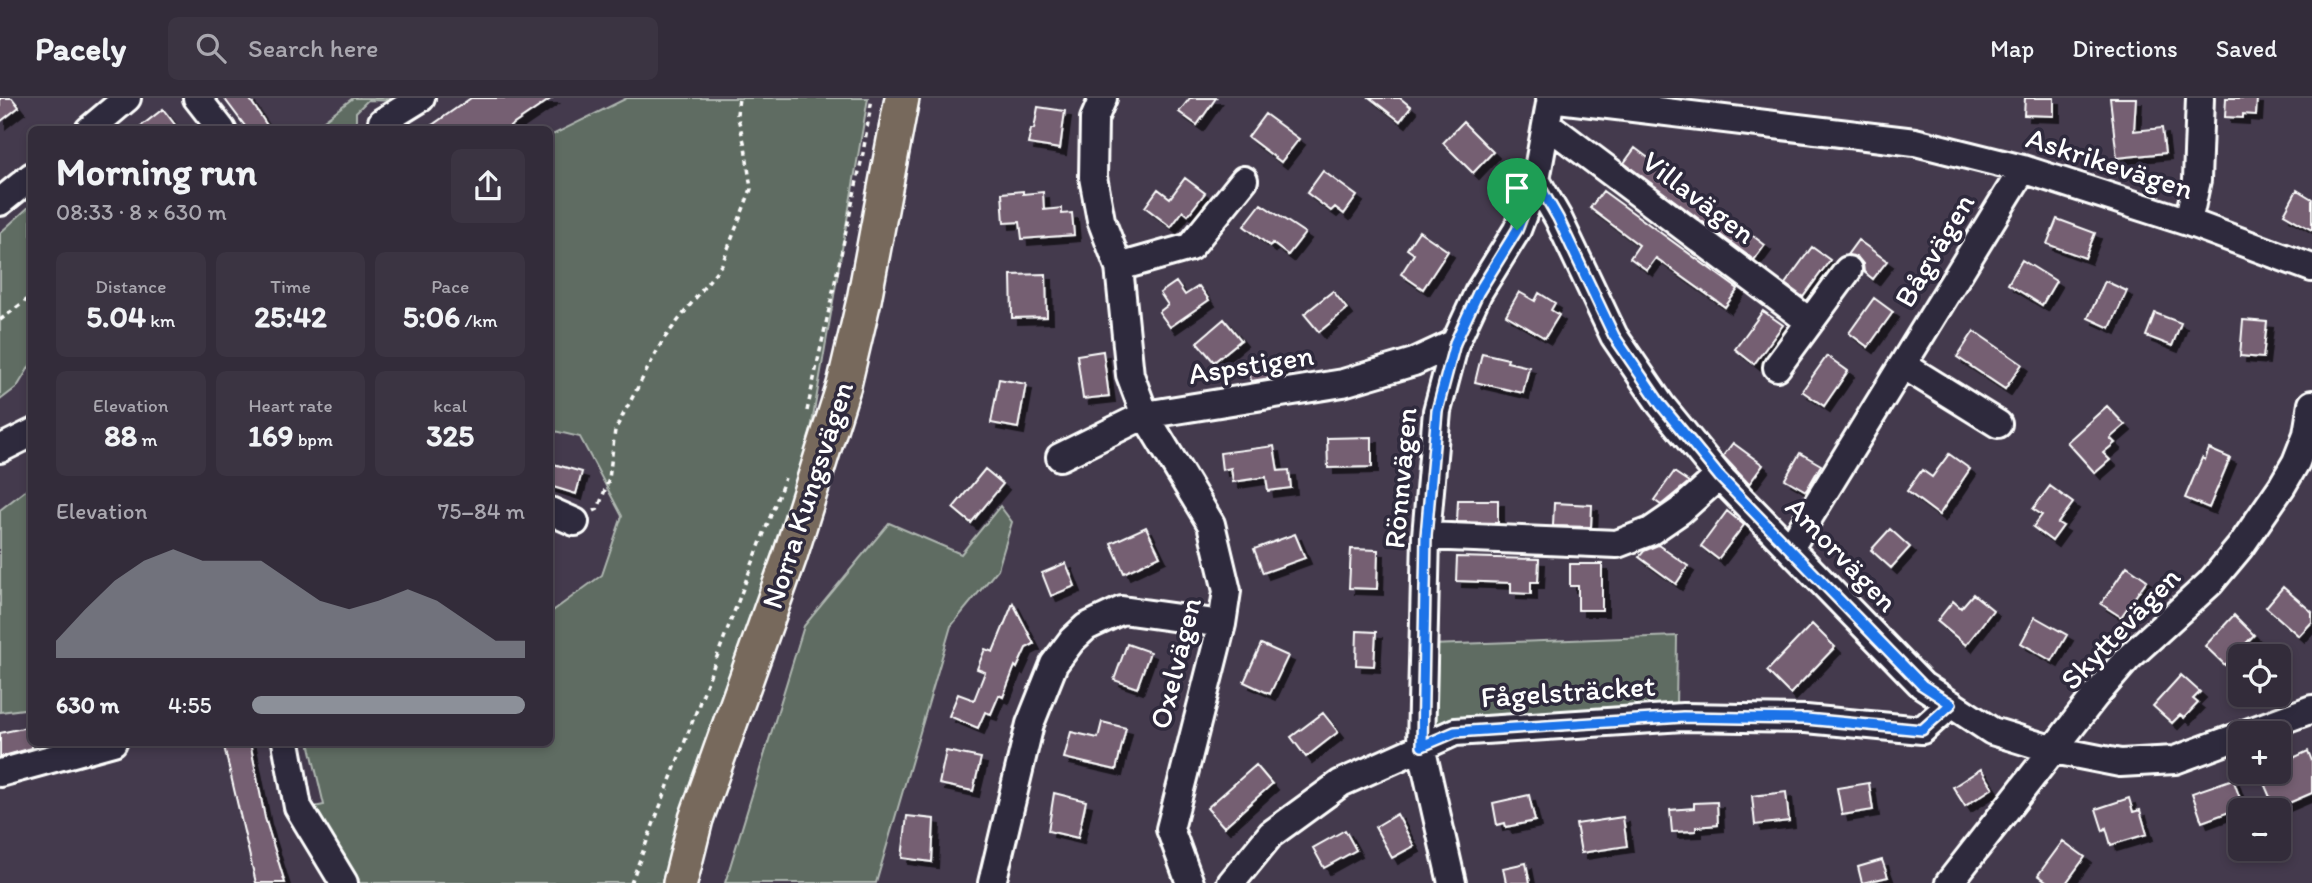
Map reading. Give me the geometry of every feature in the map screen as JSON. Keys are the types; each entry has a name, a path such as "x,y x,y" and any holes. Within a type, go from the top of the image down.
{"main road":[{"name":"Norra Kungsvägen","path":"680,883 696,819 790,556 844,385 864,300 902,98"}],"street":[{"path":"94,126 127,98"},
{"path":"197,98 219,126"},
{"path":"382,122 421,98"},
{"name":"Oxelvägen","path":"1103,98 1094,119 1093,177 1101,220 1119,267 1130,375 1145,415 1211,524 1227,591 1222,624 1170,829 1190,883"},
{"name":"Askrikevägen","path":"1550,98 1623,102 1915,142 2023,169 2189,222 2312,268"},
{"name":"Rönnvägen","path":"1452,883 1422,746 1426,536 1437,411 1455,343 1478,293 1517,230 1536,180 1548,125 1550,98"},
{"path":"2189,222 2197,180 2200,98"},
{"name":"Villavägen","path":"1548,125 1810,322"},
{"name":"Bågvägen","path":"1790,548 2023,169"},
{"path":"0,202 28,179"},
{"path":"1119,267 1190,247 1244,180"},
{"name":"Amorvägen","path":"1536,180 1558,218 1614,336 1661,405 1719,476 1922,685 1992,732 2054,750 2120,763 2175,760 2228,740"},
{"path":"1777,367 1848,270"},
{"name":"Aspstigen","path":"1060,457 1145,415 1343,383 1414,362 1455,343"},
{"path":"1903,365 1998,424"},
{"name":"Skyttevägen","path":"1949,883 2127,659 2210,583 2240,547 2296,462 2307,434 2312,404"},
{"path":"0,449 28,435"},
{"path":"1426,536 1617,544 1651,531 1680,511 1719,476"},
{"path":"553,512 575,522"},
{"path":"992,883 1030,724 1054,664 1072,639 1086,627 1122,610 1222,624"},
{"name":"Fågelsträcket","path":"1231,883 1271,834 1342,783 1455,732 1683,717 1806,719 1922,730 1951,704"},
{"path":"2280,721 2312,709"},
{"path":"0,773 98,746"},
{"path":"287,746 298,807 344,883"}],"path":[{"path":"575,522 598,509 609,479 615,430 663,340 722,264 738,224 751,189 737,114 739,98"},
{"path":"806,414 873,98"},
{"path":"0,320 28,299"},
{"path":"631,883 786,478"}],"green space":[{"path":"353,98 407,98 402,101 368,100 356,112 356,126 316,126"},
{"path":"627,98 868,98 799,499 694,789 663,883 351,883 314,807 324,805 310,746 553,746 553,611 602,575 622,516 580,437 553,431 553,135"},
{"path":"28,208 28,369 17,387 0,400 0,233"},
{"path":"28,488 28,708 0,712 0,510"},
{"path":"1000,506 1012,522 998,569 951,626 876,883 725,883 804,626 889,523 961,554"},
{"path":"1677,636 1676,707 1433,724 1431,645"}],"building":[{"path":"0,98 12,98 19,107 0,122"},
{"path":"224,98 249,98 267,126 245,126"},
{"path":"471,98 552,98 511,126 431,126"},
{"path":"1190,98 1216,98 1197,125 1179,112"},
{"path":"1370,98 1400,98 1411,107 1400,121"},
{"path":"2025,98 2054,98 2054,116 2024,115"},
{"path":"2110,98 2136,98 2134,131 2162,128 2165,153 2117,158"},
{"path":"2226,98 2257,98 2256,115 2243,114 2243,118 2225,117"},
{"path":"1038,107 1065,111 1060,149 1028,144"},
{"path":"163,109 176,126 141,126"},
{"path":"1265,114 1299,139 1281,162 1248,137"},
{"path":"1463,122 1493,152 1473,173 1443,143"},
{"path":"1635,148 1765,245 1754,260 1624,163"},
{"path":"1323,171 1357,196 1344,214 1335,207 1331,211 1307,193"},
{"path":"1185,178 1205,193 1188,215 1183,211 1171,227 1145,207 1158,189 1170,198"},
{"path":"2297,190 2312,199 2312,230 2284,214"},
{"path":"1023,191 1023,194 1043,192 1044,210 1062,208 1062,214 1072,213 1074,235 1022,239 1020,222 1004,223 1002,193"},
{"path":"1603,191 1738,289 1725,307 1656,258 1647,270 1630,258 1639,245 1590,208"},
{"path":"1261,204 1305,233 1288,255 1272,243 1270,246 1244,226"},
{"path":"2057,219 2095,233 2085,258 2047,244"},
{"path":"1419,231 1448,251 1423,289 1401,274 1414,254 1407,249"},
{"path":"1858,240 1887,261 1873,279 1864,272 1863,264 1858,258 1847,255"},
{"path":"1812,247 1830,260 1803,297 1785,284"},
{"path":"2022,260 2056,281 2042,305 2008,284"},
{"path":"1046,274 1047,317 1012,318 1011,275"},
{"path":"2105,281 2127,291 2110,328 2088,318"},
{"path":"1176,282 1185,295 1199,286 1209,300 1170,327 1159,312 1168,305 1160,293"},
{"path":"1333,291 1347,309 1319,332 1304,314"},
{"path":"1519,292 1535,301 1539,293 1555,303 1551,310 1559,315 1545,338 1506,315"},
{"path":"1874,298 1893,312 1868,347 1849,333"},
{"path":"1763,311 1783,325 1754,364 1735,349"},
{"path":"2155,313 2181,323 2172,346 2146,336"},
{"path":"1224,319 1241,340 1214,362 1197,342"},
{"path":"2243,320 2267,322 2263,358 2240,356"},
{"path":"1974,331 2022,364 2005,389 1957,357"},
{"path":"1103,351 1109,396 1083,399 1077,355"},
{"path":"1482,353 1529,367 1523,393 1475,382"},
{"path":"1827,356 1848,371 1824,406 1802,391"},
{"path":"1280,357 1283,376 1251,381 1248,362"},
{"path":"999,379 1026,384 1018,428 991,423"},
{"path":"2107,406 2125,425 2110,438 2115,443 2103,453 2110,460 2095,473 2067,442"},
{"path":"1372,437 1372,467 1328,468 1327,438"},
{"path":"1733,443 1763,465 1749,484 1723,456"},
{"path":"1274,446 1278,471 1289,470 1291,488 1268,491 1266,477 1233,482 1231,468 1222,470 1220,453"},
{"path":"2209,449 2230,458 2209,508 2185,498 2202,458 2205,460"},
{"path":"1800,453 1821,465 1806,491 1785,479"},
{"path":"1949,454 1970,469 1939,515 1907,491 1922,470 1932,477"},
{"path":"553,464 582,472 576,494 553,487"},
{"path":"985,469 1003,484 971,523 953,508"},
{"path":"1674,472 1689,482 1661,505 1654,500"},
{"path":"2050,486 2073,503 2058,523 2063,526 2052,541 2033,527 2042,515 2033,509"},
{"path":"1458,500 1498,500 1498,523 1457,522"},
{"path":"1554,503 1592,505 1591,527 1553,526"},
{"path":"1727,511 1744,525 1718,559 1701,546"},
{"path":"1146,527 1160,556 1124,573 1111,543"},
{"path":"1890,529 1910,547 1891,568 1871,550"},
{"path":"1295,534 1305,558 1263,573 1254,549"},
{"path":"1658,545 1688,566 1676,584 1639,557 1644,551"},
{"path":"1351,549 1378,550 1377,589 1349,588"},
{"path":"1457,557 1539,559 1538,582 1531,582 1531,594 1511,593 1511,583 1456,581"},
{"path":"1066,563 1075,586 1051,596 1042,573"},
{"path":"1570,564 1602,564 1602,610 1578,610 1578,586 1570,586"},
{"path":"2127,566 2147,580 2121,617 2101,604"},
{"path":"2283,587 2312,612 2312,622 2299,636 2266,607"},
{"path":"1973,594 1993,610 1966,645 1937,621 1953,601 1961,608"},
{"path":"1013,603 1034,644 1026,648 1017,668 1015,666 1003,697 999,695 991,714 985,712 978,728 949,716 958,694 974,700 985,672 977,669 985,649 993,652"},
{"path":"2234,615 2254,635 2245,644 2228,644 2228,662 2225,665 2205,646"},
{"path":"2035,617 2067,635 2052,661 2021,643"},
{"path":"1812,624 1835,647 1790,694 1767,671"},
{"path":"1357,631 1376,632 1374,666 1356,665"},
{"path":"1127,644 1150,652 1137,688 1114,680"},
{"path":"1261,644 1288,656 1270,694 1244,682"},
{"path":"2181,675 2200,692 2193,699 2198,703 2184,718 2180,715 2172,723 2153,706"},
{"path":"1323,713 1338,732 1306,757 1291,737"},
{"path":"1102,722 1126,728 1116,770 1064,758 1071,732 1098,738"},
{"path":"28,727 28,746 32,748 0,757 0,733"},
{"path":"224,746 251,746 265,818 285,883 256,883"},
{"path":"946,751 981,758 973,791 939,784"},
{"path":"2308,751 2312,761 2312,793 2291,802 2291,798 2270,798 2264,784 2291,784 2291,759"},
{"path":"1256,765 1272,784 1224,827 1207,808"},
{"path":"1981,769 1993,788 1965,806 1953,787"},
{"path":"2228,781 2228,784 2235,784 2240,798 2228,798 2228,812 2202,822 2192,793"},
{"path":"1869,783 1873,810 1842,815 1837,788"},
{"path":"1786,792 1789,821 1755,825 1752,796"},
{"path":"1054,793 1086,801 1078,838 1048,831"},
{"path":"1529,795 1535,821 1506,827 1505,823 1497,825 1493,803"},
{"path":"2129,798 2133,812 2140,810 2147,834 2111,845 2096,809"},
{"path":"1717,802 1718,825 1696,827 1696,831 1672,832 1670,810 1694,808 1694,803"},
{"path":"1397,814 1414,846 1392,858 1375,827"},
{"path":"907,816 934,819 932,862 902,858"},
{"path":"1623,817 1627,846 1581,853 1576,824"},
{"path":"1345,830 1356,850 1324,868 1313,848"},
{"path":"2063,841 2085,857 2066,883 2049,883 2038,875"},
{"path":"1882,860 1888,877 1862,883 1858,867"},
{"path":"1526,863 1530,883 1506,883 1503,868"}],"route":[{"path":"1536,180 1558,218 1614,336 1661,405 1719,476 1922,685 1951,704 1922,730 1806,719 1683,717 1455,732 1422,746 1426,536 1437,411 1455,343 1478,293 1517,230 1536,180"}]}
